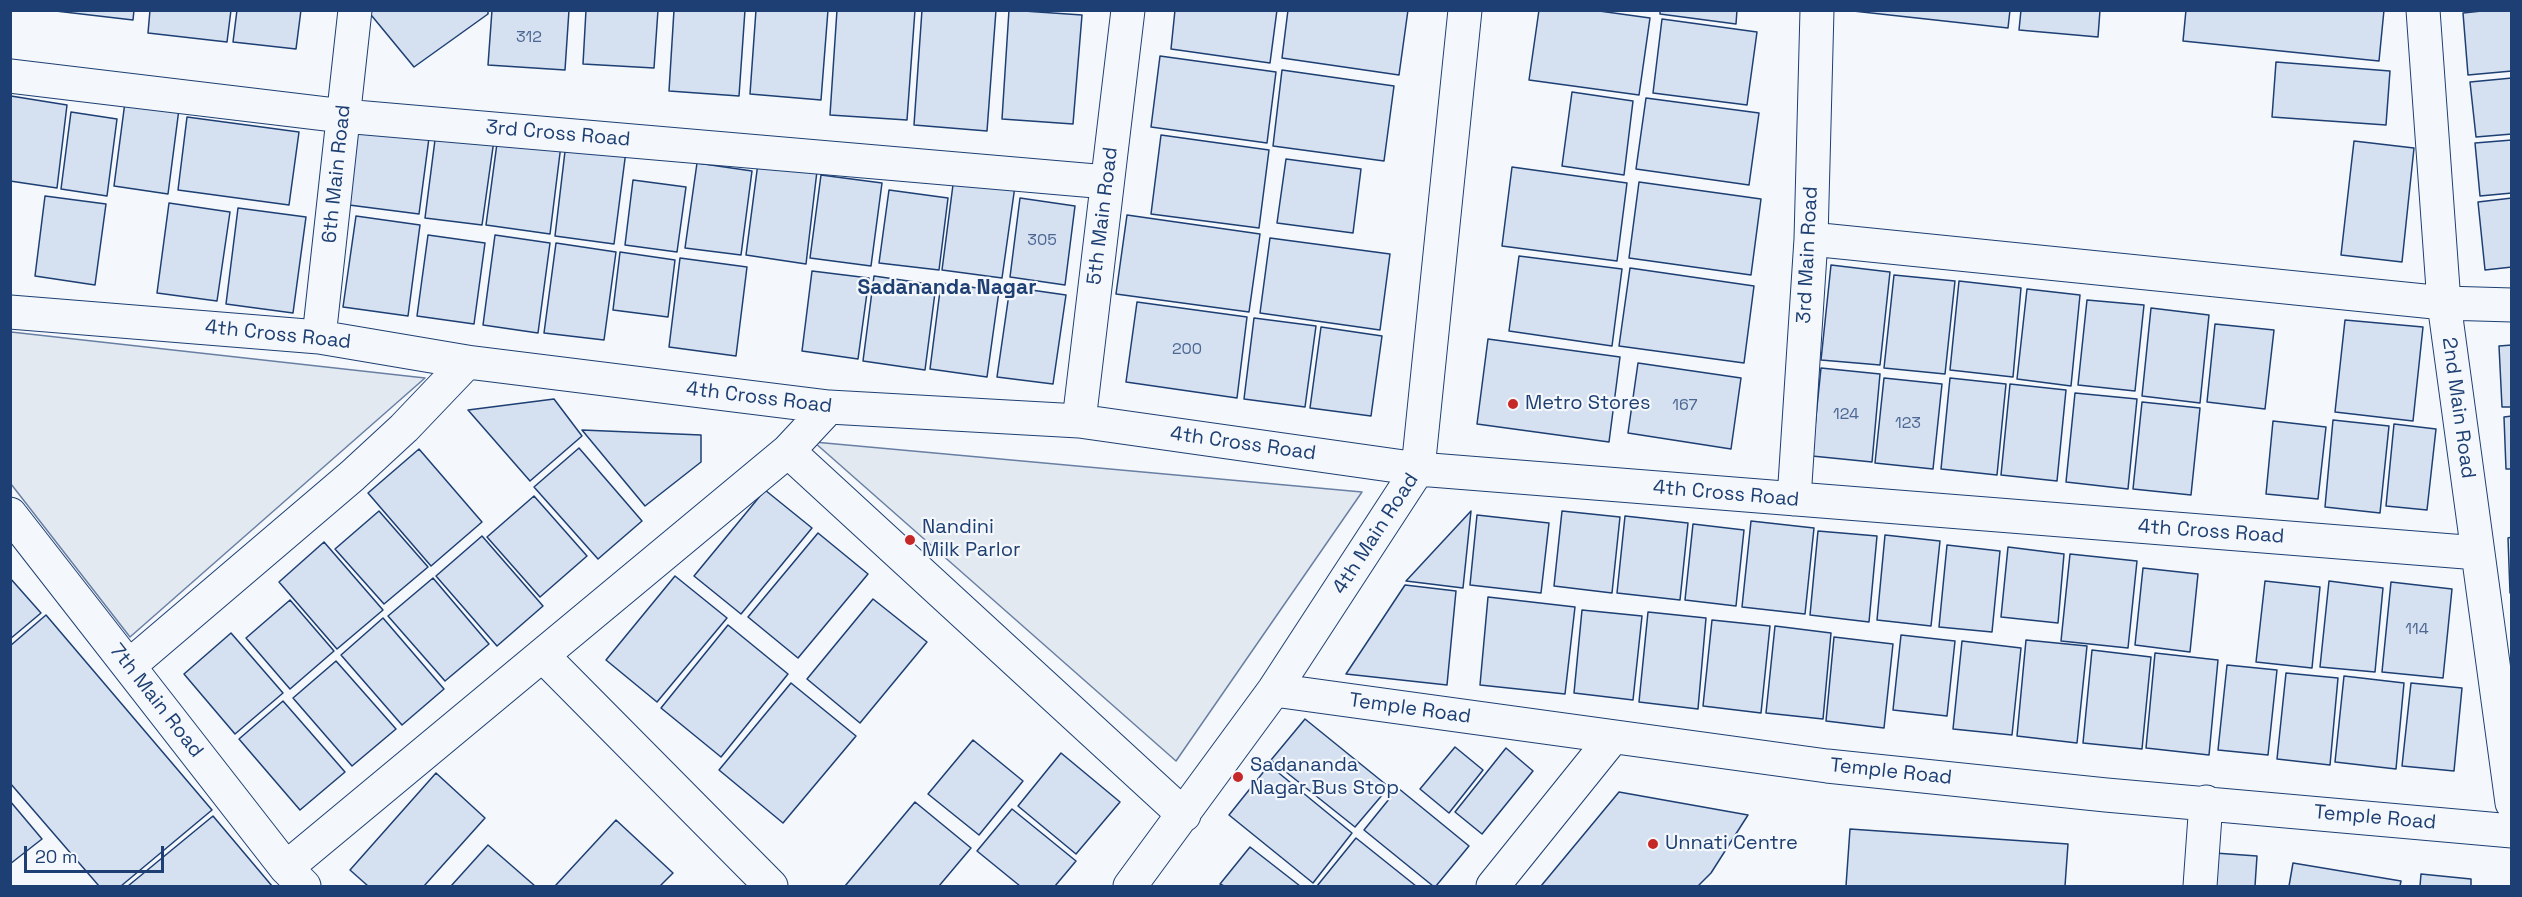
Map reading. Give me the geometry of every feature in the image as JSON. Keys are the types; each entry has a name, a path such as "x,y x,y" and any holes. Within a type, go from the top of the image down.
{"street":[{"name":"6th Main Road","path":"319,337 355,10"},
{"name":"5th Main Road","path":"1079,421 1128,10"},
{"name":"4th Main Road","path":"1130,886 1274,690 1418,469 1465,10"},
{"name":"3rd Main Road","path":"1794,500 1811,239 1817,10"},
{"name":"2nd Main Road","path":"2423,10 2444,303 2511,803"},
{"name":"3rd Cross Road","path":"10,76 343,116 1107,182"},
{"path":"1811,239 2444,303 2511,305"},
{"name":"4th Cross Road","path":"10,312 319,337 467,362 829,407 1079,421 1418,469 2478,552"},
{"path":"129,666 352,476 404,428 467,362"},
{"path":"295,877 543,656 788,451 829,407"},
{"path":"788,451 1184,815"},
{"name":"7th Main Road","path":"10,514 295,877"},
{"path":"543,656 771,886"},
{"name":"Temple Road","path":"1274,690 1827,766 2106,795 2206,802 2511,831"},
{"path":"1493,886 1613,737"},
{"path":"2200,886 2206,802"}],"shaded area":[{"path":"11,332 425,378 130,637 11,484"},
{"path":"814,442 1362,492 1176,761"}],"building":[{"path":"47,10 134,10 133,20"},
{"path":"150,10 231,10 227,42 148,33"},
{"path":"237,10 301,10 296,49 233,42"},
{"path":"367,10 488,10 488,14 414,67"},
{"path":"492,10 569,10 565,70 488,65"},
{"path":"586,10 658,10 654,68 583,64"},
{"path":"674,10 745,10 739,96 669,91"},
{"path":"756,10 828,10 821,100 750,94"},
{"path":"837,10 915,10 907,120 830,115"},
{"path":"922,10 996,10 987,131 914,125"},
{"path":"1009,10 1082,15 1073,124 1002,119"},
{"path":"1175,10 1277,10 1270,63 1171,49"},
{"path":"1288,10 1408,10 1399,75 1282,58"},
{"path":"1539,10 1592,10 1650,18 1639,95 1529,80"},
{"path":"1660,10 1737,10 1736,24 1660,14"},
{"path":"1844,10 2010,10 2008,28"},
{"path":"2021,10 2100,10 2098,37 2019,30"},
{"path":"2186,10 2384,10 2379,61 2183,41"},
{"path":"2512,10 2512,71 2468,75 2463,13"},
{"path":"1662,19 1757,32 1747,105 1653,93"},
{"path":"1160,56 1276,72 1267,143 1151,127"},
{"path":"2276,62 2390,71 2386,125 2272,117"},
{"path":"1282,70 1394,86 1384,161 1273,146"},
{"path":"2512,78 2512,134 2476,137 2470,82"},
{"path":"1572,92 1633,101 1624,175 1562,166"},
{"path":"11,96 67,105 57,188 10,181"},
{"path":"1646,98 1759,113 1749,185 1636,169"},
{"path":"125,102 179,109 168,194 114,186"},
{"path":"71,112 117,119 107,196 61,189"},
{"path":"187,117 299,132 289,205 178,190"},
{"path":"358,128 429,138 419,214 349,205"},
{"path":"436,132 494,140 482,225 425,218"},
{"path":"1161,135 1269,150 1259,228 1151,214"},
{"path":"498,136 561,145 550,234 486,225"},
{"path":"2512,140 2512,193 2480,196 2475,143"},
{"path":"2354,141 2414,148 2402,262 2341,255"},
{"path":"566,143 626,151 614,244 555,236"},
{"path":"1286,159 1361,169 1353,233 1277,223"},
{"path":"697,163 752,171 741,255 685,248"},
{"path":"758,163 817,171 806,264 746,255"},
{"path":"1512,167 1627,183 1617,261 1502,246"},
{"path":"821,175 882,183 871,266 810,258"},
{"path":"954,177 1015,186 1002,278 942,270"},
{"path":"633,180 686,187 677,252 625,245"},
{"path":"1639,182 1761,199 1751,275 1629,258"},
{"path":"889,190 948,198 939,270 879,263"},
{"path":"45,196 106,204 95,285 35,276"},
{"path":"1020,198 1075,206 1065,285 1010,277"},
{"path":"2512,198 2512,267 2485,270 2478,202"},
{"path":"169,203 230,212 217,301 157,293"},
{"path":"238,208 306,217 293,313 226,304"},
{"path":"1127,215 1260,234 1249,312 1116,294"},
{"path":"356,216 420,225 408,316 343,307"},
{"path":"428,235 485,243 474,324 417,316"},
{"path":"495,235 550,243 538,333 483,325"},
{"path":"1270,238 1390,254 1380,330 1260,313"},
{"path":"556,243 616,252 604,340 544,333"},
{"path":"620,252 675,260 668,317 613,310"},
{"path":"1519,256 1622,269 1612,346 1509,331"},
{"path":"680,258 747,267 736,356 669,347"},
{"path":"1831,265 1890,272 1880,365 1821,360"},
{"path":"1630,268 1754,286 1744,363 1619,346"},
{"path":"812,271 869,278 858,359 802,351"},
{"path":"1894,275 1955,281 1945,374 1884,368"},
{"path":"874,276 936,285 925,370 863,361"},
{"path":"1959,281 2021,288 2013,377 1950,370"},
{"path":"941,283 999,291 987,377 930,369"},
{"path":"1010,287 1066,295 1053,384 997,377"},
{"path":"2027,289 2080,295 2071,386 2017,379"},
{"path":"2087,300 2144,305 2135,391 2078,385"},
{"path":"1137,302 1247,317 1237,398 1126,382"},
{"path":"2151,308 2209,315 2200,403 2142,396"},
{"path":"1254,318 1316,326 1305,407 1244,399"},
{"path":"2345,320 2423,327 2413,421 2335,412"},
{"path":"2215,324 2274,330 2265,409 2207,402"},
{"path":"1321,327 1382,336 1371,416 1310,408"},
{"path":"1488,339 1620,357 1609,442 1477,424"},
{"path":"2512,345 2512,407 2502,407 2499,346"},
{"path":"1638,363 1741,378 1731,449 1628,433"},
{"path":"1821,368 1880,374 1872,462 1812,456"},
{"path":"1884,378 1942,384 1933,469 1875,463"},
{"path":"1950,378 2006,384 1997,475 1941,469"},
{"path":"2010,384 2066,390 2057,481 2001,475"},
{"path":"2075,393 2137,399 2128,489 2066,482"},
{"path":"554,399 582,436 530,481 468,410"},
{"path":"2142,402 2200,408 2191,495 2133,489"},
{"path":"2512,416 2512,469 2506,469 2504,417"},
{"path":"2333,420 2389,426 2380,513 2325,507"},
{"path":"2273,421 2326,427 2318,499 2266,494"},
{"path":"2394,424 2436,429 2427,510 2386,506"},
{"path":"582,430 701,435 701,462 645,506"},
{"path":"579,448 642,521 598,559 534,487"},
{"path":"419,449 482,522 431,566 368,493"},
{"path":"765,490 812,528 741,614 694,576"},
{"path":"534,496 587,556 540,597 487,537"},
{"path":"379,511 428,567 384,604 335,549"},
{"path":"1471,511 1463,588 1406,581"},
{"path":"1562,511 1620,517 1612,593 1554,586"},
{"path":"1477,515 1549,523 1541,593 1470,585"},
{"path":"1625,516 1688,523 1680,600 1617,593"},
{"path":"1751,521 1814,528 1805,614 1742,607"},
{"path":"1693,524 1744,530 1736,606 1685,600"},
{"path":"1818,531 1877,536 1869,622 1810,615"},
{"path":"818,533 868,574 798,658 748,617"},
{"path":"1885,535 1940,541 1931,626 1877,620"},
{"path":"482,536 543,606 497,646 436,576"},
{"path":"2512,537 2512,593 2510,593 2508,538"},
{"path":"324,542 383,610 337,649 279,582"},
{"path":"1947,545 2000,551 1992,632 1939,627"},
{"path":"2008,547 2064,554 2058,623 2001,617"},
{"path":"2070,554 2137,561 2128,648 2061,641"},
{"path":"2143,568 2198,574 2190,652 2135,645"},
{"path":"675,576 727,618 657,702 606,660"},
{"path":"10,578 41,613 10,639"},
{"path":"433,578 489,644 445,681 388,616"},
{"path":"2265,581 2320,587 2312,668 2256,662"},
{"path":"2329,581 2383,588 2375,672 2320,667"},
{"path":"2391,582 2452,589 2443,678 2382,672"},
{"path":"1405,585 1456,591 1447,685 1346,674"},
{"path":"1488,597 1575,607 1565,694 1480,685"},
{"path":"873,599 927,642 860,723 807,679"},
{"path":"290,600 334,651 290,689 246,638"},
{"path":"1582,610 1642,616 1633,700 1574,693"},
{"path":"1648,612 1706,618 1698,709 1639,702"},
{"path":"46,615 212,810 121,886 99,886 10,783 10,646"},
{"path":"383,618 444,689 402,725 341,655"},
{"path":"1712,620 1770,626 1761,713 1703,706"},
{"path":"728,625 788,674 721,757 661,708"},
{"path":"1775,626 1831,633 1823,719 1766,713"},
{"path":"231,633 283,693 235,734 184,674"},
{"path":"1901,635 1955,641 1947,716 1893,710"},
{"path":"1834,637 1893,644 1884,728 1826,721"},
{"path":"2026,640 2087,646 2077,743 2017,736"},
{"path":"1962,641 2021,648 2012,735 1953,729"},
{"path":"2092,650 2151,657 2142,749 2083,743"},
{"path":"2155,653 2218,660 2209,755 2146,748"},
{"path":"336,661 396,729 352,766 293,698"},
{"path":"2227,665 2277,670 2268,755 2218,750"},
{"path":"2286,673 2338,678 2330,765 2277,759"},
{"path":"2344,676 2404,683 2396,769 2335,762"},
{"path":"791,683 856,736 783,823 719,770"},
{"path":"2411,683 2462,688 2454,771 2402,766"},
{"path":"283,701 345,772 300,810 239,739"},
{"path":"1305,719 1389,787 1355,827 1271,760"},
{"path":"973,740 1023,781 979,835 928,794"},
{"path":"1455,747 1483,770 1449,813 1420,789"},
{"path":"1506,748 1533,771 1482,834 1455,812"},
{"path":"1061,753 1120,802 1076,854 1018,806"},
{"path":"1269,765 1352,833 1313,883 1229,815"},
{"path":"436,773 485,818 424,886 368,886 350,870"},
{"path":"1398,788 1469,846 1436,886 1433,886 1364,830"},
{"name":"Unnati Centre","path":"1619,792 1748,815 1711,873 1698,886 1541,886"},
{"path":"10,801 42,839 10,864"},
{"path":"915,802 971,848 939,886 845,886"},
{"path":"1012,809 1076,861 1055,886 1020,886 977,851"},
{"path":"213,816 272,886 128,886"},
{"path":"616,820 673,873 660,886 555,886"},
{"path":"1850,829 2068,844 2065,886 1846,886"},
{"path":"1356,838 1416,886 1317,886"},
{"path":"488,845 535,886 451,886"},
{"path":"1250,847 1300,886 1224,886 1220,884"},
{"path":"2215,853 2257,856 2255,886 2212,886"},
{"path":"2293,863 2401,881 2400,886 2289,886"},
{"path":"2421,874 2471,879 2471,886 2420,886"}],"place":[{"name":"Metro Stores","path":"1513,404"},
{"name":"Nandini Milk Parlor","path":"910,540"},
{"name":"Sadananda Nagar Bus Stop","path":"1238,777"},
{"name":"Unnati Centre","path":"1653,844"}],"district":[{"name":"Sadananda Nagar","path":"947,288"}]}
